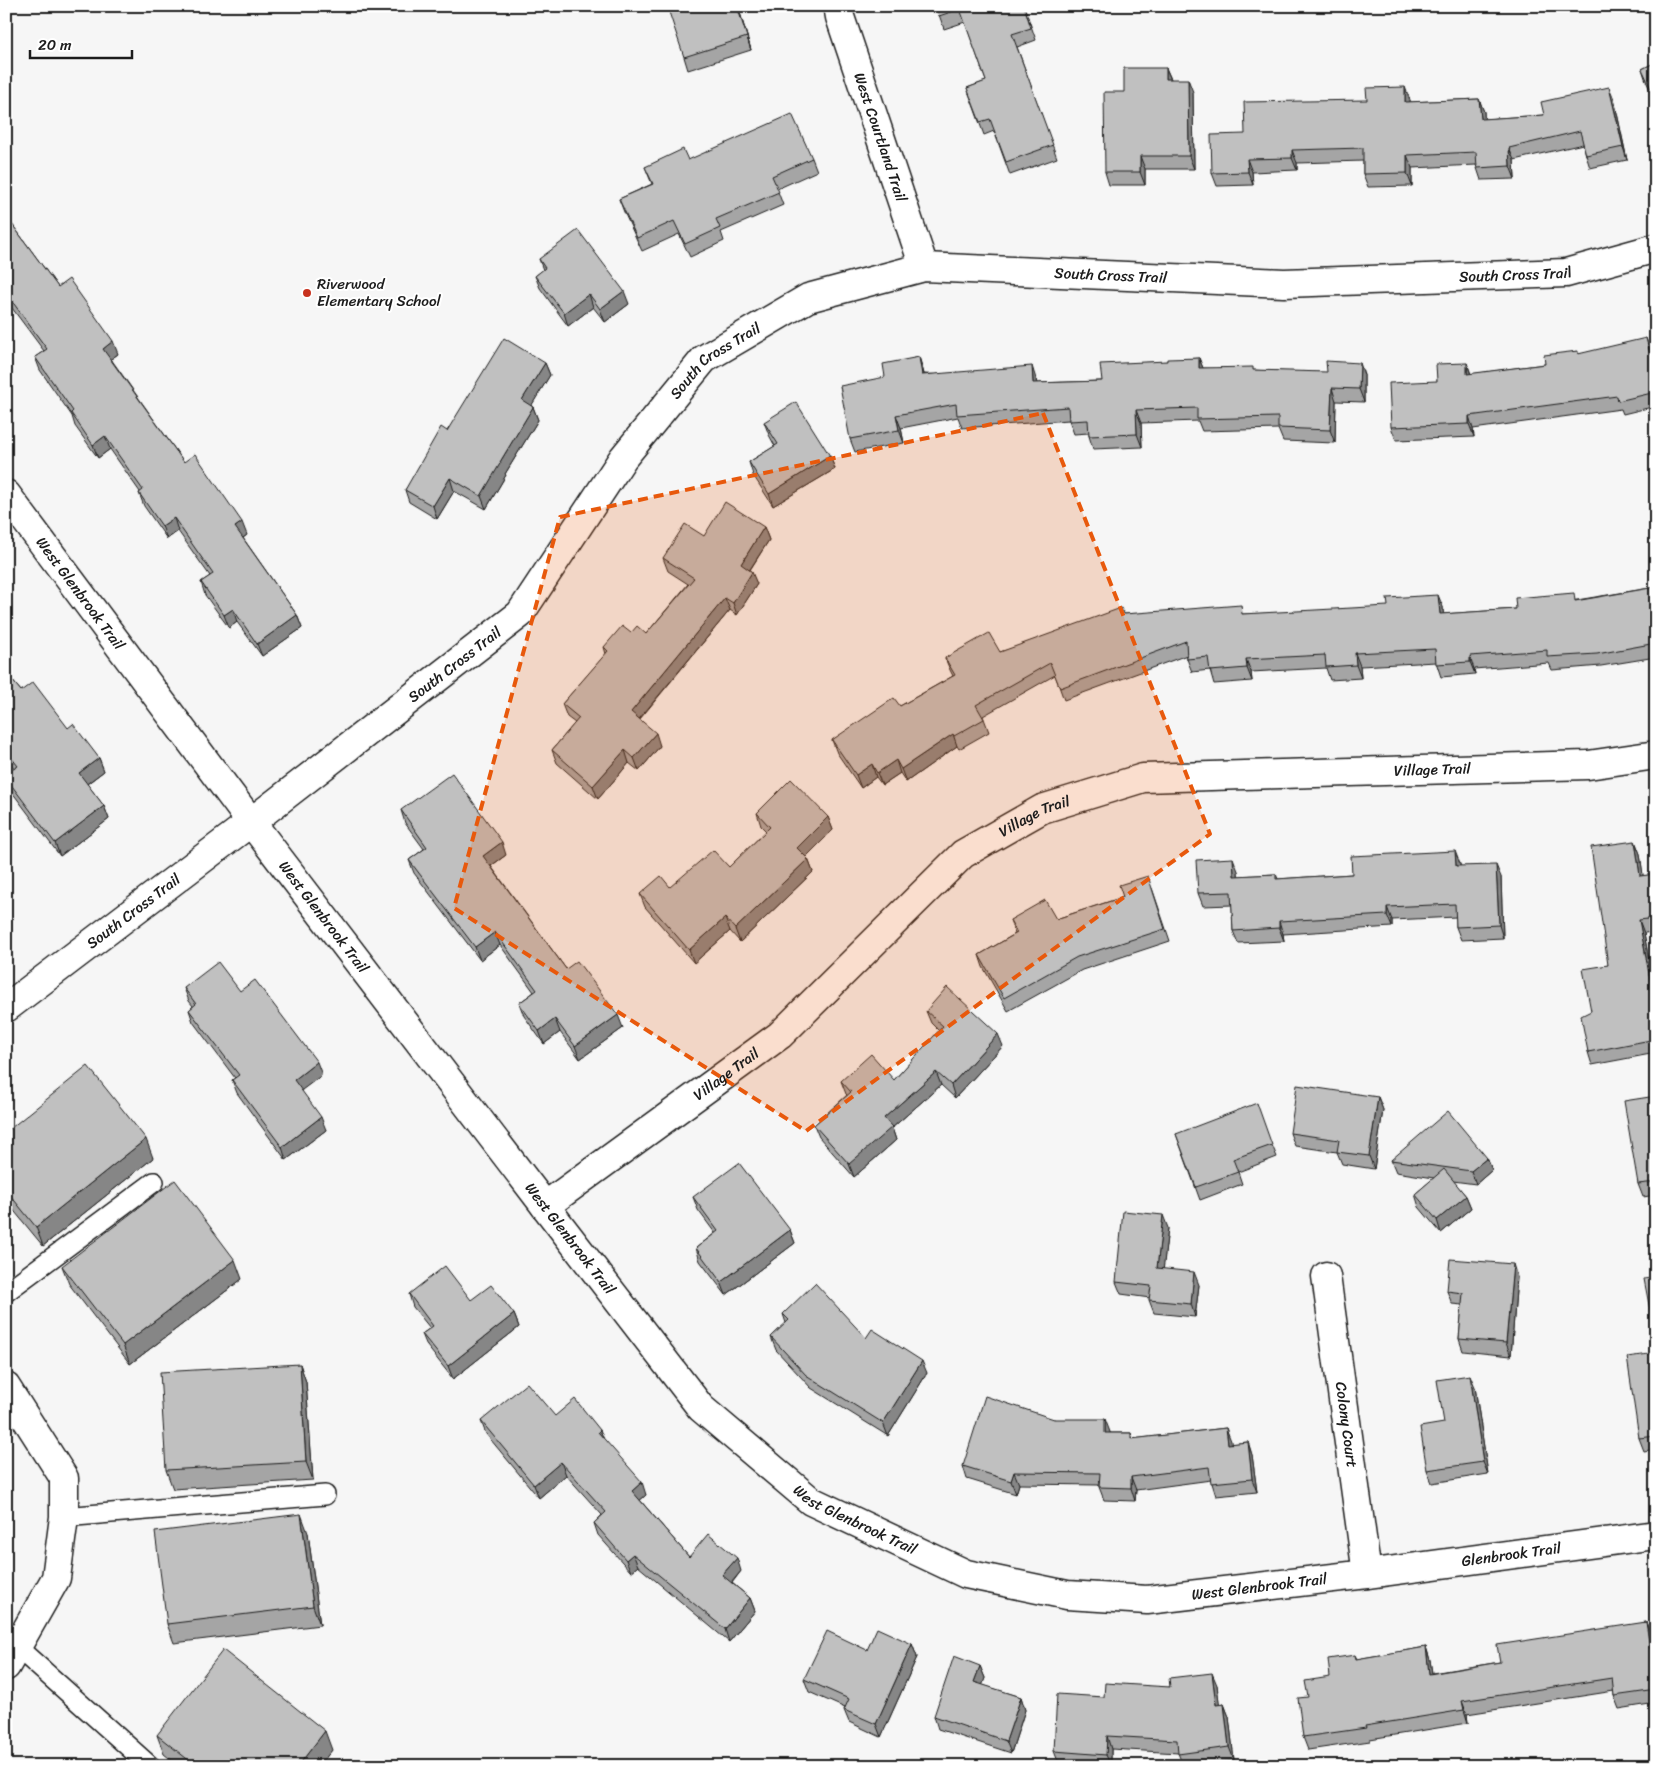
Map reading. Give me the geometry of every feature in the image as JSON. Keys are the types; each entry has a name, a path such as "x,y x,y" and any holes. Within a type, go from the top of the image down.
{"street":[{"name":"West Courtland Trail","path":"838,6 840,17 924,267"},
{"name":"South Cross Trail","path":"6,1008 520,614 623,458 704,359 808,298 924,267 1284,283 1566,273 1656,248"},
{"name":"West Glenbrook Trail","path":"6,494 251,822 701,1408 811,1501 966,1574 1067,1595 1147,1600 1367,1574"},
{"name":"Village Trail","path":"545,1206 780,1035 964,854 1042,809 1143,778 1588,765 1656,755"},
{"name":"Colony Court","path":"1326,1276 1367,1574"},
{"path":"6,1387 64,1478 64,1516 56,1578 12,1656"},
{"name":"Glenbrook Trail","path":"1367,1574 1656,1535"}],"lane":[{"path":"6,1292 154,1182"},
{"path":"64,1516 325,1496"},
{"path":"12,1656 150,1766"}],"highlighted area":[{"path":"1043,413 1210,834 806,1131 454,908 560,517"}],"building":[{"path":"667,6 737,6 747,37 684,57"},
{"path":"936,6 1024,6 1031,28 1012,34 1053,145 1006,162 990,119 980,122 967,88 986,81 960,9 939,16"},
{"path":"1656,62 1656,99 1642,69"},
{"path":"1124,68 1166,68 1166,79 1188,79 1189,156 1140,156 1140,172 1105,172 1104,92 1124,92"},
{"path":"1405,87 1405,102 1479,99 1481,119 1544,115 1541,102 1609,87 1623,147 1586,155 1580,131 1509,148 1510,166 1477,168 1476,152 1407,155 1407,173 1363,174 1363,148 1292,150 1292,158 1247,159 1248,172 1212,173 1211,135 1245,134 1244,102 1367,100 1366,88"},
{"path":"792,114 812,158 772,176 779,192 716,219 720,228 685,244 674,221 637,238 619,199 653,184 645,167 683,149 688,160"},
{"path":"6,216 58,287 69,279 113,341 103,349 184,462 195,454 242,522 235,527 297,615 257,644 233,609 224,615 201,582 213,574 174,518 162,526 139,493 143,490 105,436 93,445 71,413 73,411 35,357 47,349 6,293"},
{"path":"578,230 624,291 600,309 589,294 564,313 535,276 545,268 539,259"},
{"path":"504,338 545,363 522,400 533,407 481,496 450,478 433,506 405,490 441,427 447,431"},
{"path":"1646,338 1650,354 1656,353 1656,392 1618,401 1617,396 1469,416 1469,424 1391,427 1389,383 1437,381 1436,364 1467,363 1467,374 1545,364 1544,355 1578,351 1578,354"},
{"path":"919,357 922,375 1032,366 1033,383 1102,381 1100,364 1167,361 1167,359 1199,358 1199,368 1253,367 1253,370 1327,372 1326,361 1360,363 1359,389 1332,388 1330,430 1278,428 1278,417 1197,419 1197,408 1136,410 1137,434 1089,436 1088,420 1069,421 1068,407 957,415 956,404 896,415 899,430 850,439 840,386 885,377 883,364"},
{"path":"796,402 830,456 769,494 749,462 778,444 764,422"},
{"path":"725,502 764,527 741,564 752,572 733,603 725,598 631,712 656,733 634,758 625,750 593,786 552,750 579,718 562,704 608,651 604,647 622,626 631,633 637,626 646,634 694,578 663,558 685,524 704,536"},
{"path":"1656,587 1656,643 1597,654 1547,657 1547,650 1470,656 1470,662 1436,664 1435,649 1355,653 1356,665 1326,667 1325,655 1246,659 1247,668 1210,671 1208,657 1187,659 1186,641 1060,688 1050,663 976,705 984,719 954,736 953,734 901,769 896,760 877,773 872,764 856,775 832,740 894,698 900,706 955,675 945,658 989,633 1000,652 1121,608 1124,614 1241,605 1242,614 1388,606 1387,598 1438,595 1440,614 1516,609 1515,598 1574,593 1575,601"},
{"path":"6,673 21,691 33,682 68,728 73,724 99,758 79,773 104,806 55,843 6,778 6,774 18,766 6,751"},
{"path":"452,773 502,842 483,856 566,969 577,961 618,1015 575,1046 555,1019 539,1031 519,1003 537,990 495,932 475,947 409,860 427,847 401,810"},
{"path":"791,779 828,817 797,848 808,859 735,929 725,918 689,950 640,894 661,876 670,887 713,850 729,867 770,827 757,813"},
{"path":"1635,841 1640,876 1656,874 1656,918 1639,920 1654,1001 1656,1000 1656,1039 1588,1052 1581,1016 1591,1011 1583,969 1608,965 1591,847"},
{"path":"1455,851 1456,866 1496,865 1499,925 1456,927 1455,904 1387,907 1387,915 1279,921 1279,928 1233,931 1231,892 1198,893 1196,860 1233,858 1234,876 1276,874 1276,879 1352,874 1351,856"},
{"path":"1148,876 1165,929 1077,957 1004,998 979,955 1017,933 1010,920 1045,900 1056,919 1123,897 1119,885"},
{"path":"218,962 240,991 255,980 317,1062 294,1080 321,1117 282,1147 232,1080 239,1075 189,1010 196,1004 184,988"},
{"path":"947,987 998,1034 951,1085 936,1072 884,1118 892,1127 849,1164 814,1125 851,1092 841,1081 871,1054 894,1080 943,1026 926,1011"},
{"path":"88,1066 146,1139 36,1227 6,1190 6,1132"},
{"path":"1297,1085 1378,1097 1369,1156 1337,1152 1339,1140 1290,1133"},
{"path":"1656,1096 1656,1182 1638,1184 1624,1101"},
{"path":"1257,1103 1272,1145 1233,1159 1238,1172 1196,1187 1176,1134"},
{"path":"1448,1111 1487,1158 1471,1171 1391,1160"},
{"path":"739,1163 790,1230 721,1282 696,1248 718,1231 693,1197"},
{"path":"1444,1169 1466,1196 1437,1220 1415,1194"},
{"path":"175,1180 235,1260 123,1345 62,1266"},
{"path":"1123,1211 1163,1215 1157,1268 1194,1272 1191,1304 1149,1300 1151,1286 1116,1282"},
{"path":"1450,1259 1513,1264 1506,1343 1459,1339 1463,1293 1447,1291"},
{"path":"445,1266 471,1300 491,1285 514,1314 448,1366 422,1334 433,1326 409,1294"},
{"path":"1656,1277 1656,1341 1644,1279"},
{"path":"815,1283 866,1338 872,1329 922,1361 883,1423 806,1375 771,1337 789,1320 783,1314"},
{"path":"1656,1353 1656,1436 1639,1438 1627,1357"},
{"path":"300,1364 306,1462 166,1470 160,1372"},
{"path":"1470,1375 1483,1462 1427,1470 1420,1427 1444,1423 1437,1380"},
{"path":"527,1383 555,1416 575,1399 600,1430 598,1432 642,1482 632,1491 689,1557 708,1534 737,1558 722,1575 750,1598 725,1629 633,1554 626,1560 594,1523 606,1512 561,1462 534,1485 481,1421"},
{"path":"985,1396 1054,1419 1105,1419 1105,1433 1131,1433 1131,1439 1226,1428 1228,1444 1248,1442 1252,1479 1211,1483 1209,1467 1131,1477 1131,1488 1099,1487 1100,1473 1014,1472 1011,1481 963,1466"},
{"path":"301,1514 313,1606 167,1624 155,1532"},
{"path":"1646,1622 1650,1649 1656,1648 1656,1690 1614,1696 1612,1678 1462,1701 1464,1710 1365,1726 1366,1728 1303,1737 1298,1698 1308,1697 1305,1681 1330,1677 1328,1659 1355,1655 1356,1659 1426,1647 1429,1674 1500,1662 1497,1645"},
{"path":"877,1628 912,1644 876,1724 844,1710 849,1699 804,1679 827,1631 867,1650"},
{"path":"223,1650 325,1731 298,1766 196,1766 157,1735"},
{"path":"954,1656 980,1666 974,1682 1021,1697 1006,1741 934,1716"},
{"path":"1212,1673 1216,1705 1224,1704 1229,1747 1178,1754 1177,1740 1107,1736 1106,1755 1054,1751 1057,1694 1104,1697 1105,1683 1170,1687 1169,1678"}],"place":[{"name":"Riverwood Elementary School","path":"307,293"}]}
